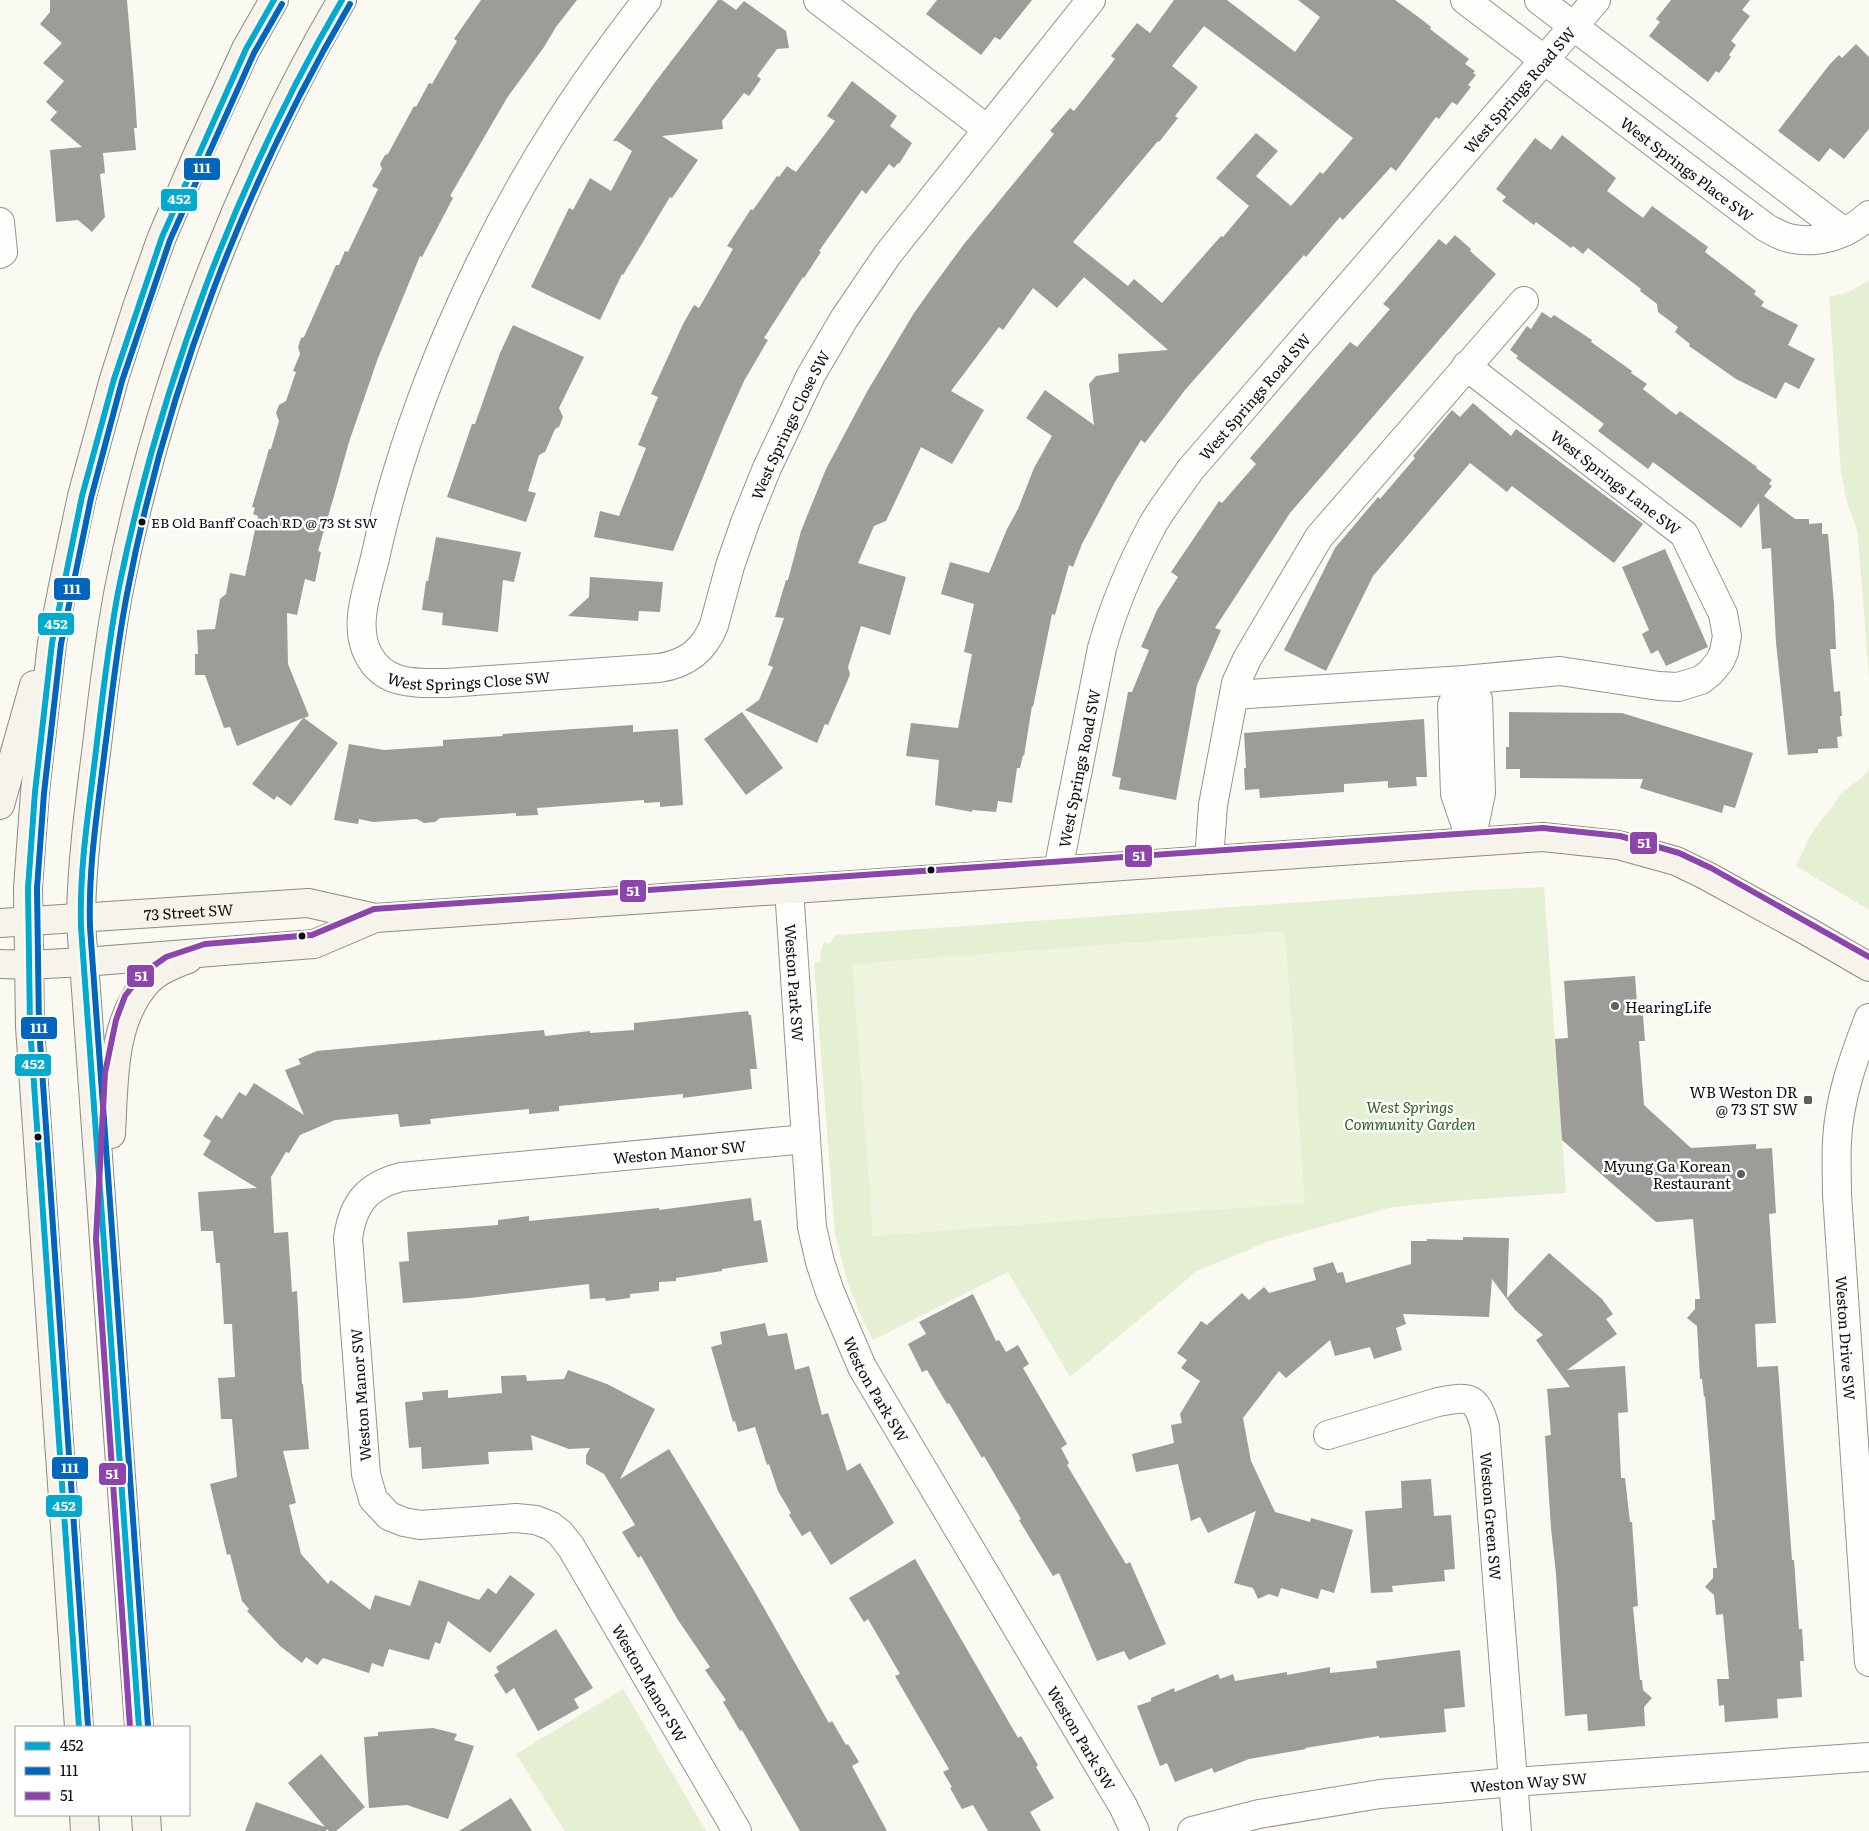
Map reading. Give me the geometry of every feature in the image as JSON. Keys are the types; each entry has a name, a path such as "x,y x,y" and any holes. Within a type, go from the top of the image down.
{"main road":[{"path":"79,1726 30,1027 28,888 35,792 52,643 64,580 82,496 114,378 162,237 246,50 274,0"},
{"path":"139,1726 81,917 86,832 106,666 119,589 144,482 171,387 199,304 239,203 280,114 342,0"},
{"path":"0,805 64,580"},
{"name":"73 Street SW","path":"0,923 308,903 374,918 1542,837 1618,845 1676,861 1799,926 1869,967"},
{"name":"73 Street SW","path":"0,964 28,965 84,962 314,944 374,918"},
{"path":"105,1238 114,1073 124,1022 132,1001 149,980 170,965 207,953"},
{"path":"84,1816 85,1831"},
{"path":"146,1816 147,1831"}],"street":[{"name":"West Springs Close SW","path":"646,0 559,124 515,196 458,311 428,382 402,457 379,539 361,617 363,641 368,655 377,666 396,680 411,684 446,683 659,668 674,666 690,658 700,650 714,625 730,566 766,468 811,375 844,319 888,254 1091,0"},
{"path":"818,0 987,129"},
{"name":"West Springs Place SW","path":"1465,0 1765,227 1792,239 1826,238 1844,232 1861,223 1869,215"},
{"path":"1539,0 1844,232"},
{"name":"West Springs Road SW","path":"1058,870 1094,680 1110,619 1134,561 1154,523 1190,470 1596,0"},
{"path":"0,222 2,252 0,254"},
{"path":"1209,860 1213,805 1236,683 1246,659 1319,537 1524,301"},
{"name":"West Springs Lane SW","path":"1234,695 1464,680 1560,671 1659,686 1678,687 1701,680 1710,673 1724,652 1727,636 1723,614 1684,534 1466,366"},
{"path":"1464,680 1452,705 1455,794 1471,841"},
{"name":"Weston Park SW","path":"789,890 812,1227 820,1262 830,1292 862,1367 1123,1806 1135,1831"},
{"name":"Weston Drive SW","path":"1869,1018 1852,1064 1844,1098 1837,1139 1837,1195 1869,1662"},
{"name":"Weston Manor SW","path":"737,1831 571,1548 560,1533 551,1526 536,1520 516,1518 420,1525 404,1522 389,1516 373,1499 366,1474 348,1238 354,1211 368,1193 384,1182 401,1177 806,1139"},
{"name":"Weston Green SW","path":"1328,1435 1453,1399 1471,1400 1480,1411 1485,1427 1517,1831"},
{"name":"Weston Way SW","path":"1192,1831 1259,1814 1380,1794 1514,1782 1869,1757"}],"green space":[{"path":"1869,280 1869,678 1858,536 1847,503 1841,472 1829,297 1849,292"},
{"path":"1869,769 1869,910 1796,866 1808,840 1840,794 1863,777"},
{"name":"West Springs Community Garden","path":"1544,887 1566,1193 1393,1207 1269,1241 1197,1271 1070,1377 1008,1272 873,1340 848,1284 835,1234 814,963 820,962 824,942 829,944 836,935 1460,891"},
{"path":"1285,931 1305,1203 873,1236 852,964"},
{"path":"623,1689 706,1831 565,1831 516,1754"}],"building":[{"path":"50,0 127,0 137,128 134,128 136,150 103,153 105,173 100,174 105,217 92,232 78,220 56,222 50,150 82,147 50,120 57,112 46,102 64,81 43,63 62,43 40,24 50,12"},
{"path":"481,0 577,0 507,98 450,196 453,198 422,257 420,256 378,358 349,442 318,551 321,552 315,582 305,579 297,615 287,613 288,664 309,716 304,718 338,743 291,806 277,796 274,800 252,784 303,718 237,746 230,727 224,728 205,675 195,675 195,654 198,654 197,630 215,629 220,599 226,594 230,573 245,576 258,516 253,514 255,508 252,507 279,421 276,413 279,405 286,401 296,372 293,371 300,354 298,347 301,338 304,337 336,265 339,265 345,251 348,252 378,189 372,186 382,169 380,164 385,155 388,154 414,106 416,107 429,83 432,84 457,41 454,39"},
{"path":"718,0 722,0 736,10 744,1 786,31 789,48 777,49 757,76 761,79 749,96 744,93 722,121 723,129 662,136 698,160 672,198 670,197 622,274 600,320 531,287 569,208 573,210 590,178 611,191 632,151 617,141 613,141"},
{"path":"937,0 1032,0 1000,40 995,37 981,55 926,14"},
{"path":"1174,0 1227,0 1295,52 1320,17 1298,0 1395,0 1469,59 1465,64 1475,71 1473,73 1476,75 1468,85 1471,87 1457,105 1452,102 1439,119 1436,117 1396,171 1391,167 1343,220 1340,217 1306,257 1304,255 1185,390 1145,443 1141,440 1115,482 1082,544 1073,567 1069,565 1055,615 1052,614 1032,706 1024,756 1020,768 1017,768 1012,803 998,801 996,812 972,810 972,812 935,805 939,760 906,756 911,723 958,728 972,654 964,652 974,604 941,594 950,562 989,573 1034,468 1052,436 1026,418 1045,390 1094,425 1089,384 1096,376 1119,372 1118,354 1168,350 1084,277 1057,308 1033,288 1003,330 999,327 951,391 984,410 952,464 921,447 886,521 874,526 858,563 906,577 890,635 861,626 848,667 850,674 847,682 828,725 825,724 817,743 745,710 759,700 773,667 768,665 784,618 775,617 786,580 788,580 801,531 826,469 868,390 914,313 964,244 1054,134 1050,131 1070,108 1074,111 1115,59 1111,56 1137,23 1150,33","holes":["1204,26 1353,138 1323,174 1320,172 1291,206 1256,176 1278,151 1256,133 1216,178 1249,206 1162,303 1134,279 1128,286 1073,242 1159,142 1178,118 1175,116 1198,87 1172,66"]},
{"path":"1671,0 1750,0 1742,10 1750,16 1731,41 1736,45 1729,55 1731,57 1719,73 1716,71 1708,82 1649,36 1660,22 1656,19"},
{"path":"1856,44 1869,57 1869,129 1844,159 1830,148 1819,162 1778,131 1830,64 1839,55 1842,58"},
{"path":"852,81 897,116 890,126 912,143 899,164 894,168 889,164 866,194 862,190 819,251 821,252 764,338 768,340 744,381 673,551 594,537 600,511 619,516 646,448 638,445 658,397 651,394 683,324 694,305 699,308 733,249 727,246 751,209 753,210 777,176 779,177 787,166 796,172 835,121 827,116"},
{"path":"1562,135 1616,178 1607,191 1643,218 1652,206 1708,247 1705,252 1756,291 1754,294 1764,302 1761,306 1798,325 1788,345 1815,359 1799,389 1785,382 1776,399 1736,379 1689,346 1690,344 1675,332 1678,327 1658,312 1657,304 1640,291 1641,289 1588,248 1583,254 1573,246 1571,248 1536,222 1534,225 1502,201 1506,197 1496,189 1535,138 1551,150"},
{"path":"1455,235 1496,274 1290,513 1215,628 1221,630 1197,685 1176,800 1119,789 1121,778 1112,776 1128,692 1132,692 1149,650 1141,647 1157,610 1178,577 1171,572 1219,501 1222,503 1256,464 1250,458 1350,342 1357,347 1390,309 1383,304 1439,239 1446,245"},
{"path":"1542,312 1551,318 1554,315 1592,340 1591,342 1647,384 1643,389 1676,415 1680,411 1757,467 1772,480 1769,484 1772,486 1764,496 1795,519 1809,519 1809,524 1822,523 1822,534 1828,534 1834,604 1836,649 1830,649 1834,692 1840,691 1842,716 1840,716 1842,736 1837,737 1838,748 1818,749 1818,753 1788,755 1776,643 1771,548 1762,549 1759,503 1741,528 1653,462 1648,469 1598,431 1604,424 1516,358 1518,356 1510,350 1527,326 1531,329"},
{"path":"513,325 584,357 559,408 563,417 559,427 555,429 545,452 539,455 528,491 536,493 526,522 447,497 472,424 475,424 500,353"},
{"path":"1473,403 1511,436 1516,429 1643,524 1614,563 1512,486 1507,492 1470,463 1373,576 1326,671 1284,650 1335,548 1378,497 1380,499 1415,458 1413,456 1452,410 1460,417"},
{"path":"436,537 521,552 514,582 503,580 498,632 442,625 443,613 422,610 426,581 428,581"},
{"path":"1665,549 1708,647 1666,666 1658,650 1651,654 1642,634 1649,630 1622,567"},
{"path":"590,577 663,582 660,612 639,611 638,621 568,616 589,597"},
{"path":"742,712 783,768 746,795 704,739"},
{"path":"1509,712 1622,713 1753,753 1735,808 1724,805 1722,813 1640,788 1643,779 1520,778 1520,769 1506,769 1506,747 1509,747"},
{"path":"1424,719 1427,777 1416,777 1417,786 1388,788 1388,781 1344,784 1344,792 1260,798 1259,789 1245,790 1244,733"},
{"path":"633,725 633,732 678,729 683,805 660,807 660,802 644,803 644,800 537,808 538,815 516,816 516,813 440,818 435,822 424,823 417,819 373,822 359,819 358,824 334,820 349,744 384,750 443,746 443,740 503,736 502,734"},
{"path":"1635,976 1637,1003 1642,1003 1645,1041 1639,1041 1644,1105 1691,1148 1756,1144 1756,1149 1772,1148 1776,1213 1769,1214 1776,1323 1755,1324 1757,1367 1778,1366 1792,1560 1794,1560 1799,1629 1802,1629 1804,1661 1800,1661 1802,1697 1777,1699 1778,1718 1725,1722 1724,1705 1719,1706 1717,1679 1729,1679 1723,1614 1716,1615 1714,1595 1705,1587 1713,1578 1713,1568 1717,1568 1712,1520 1715,1520 1705,1396 1702,1379 1700,1379 1697,1326 1687,1318 1695,1309 1695,1299 1700,1299 1693,1219 1656,1222 1562,1140 1555,1039 1568,1038 1564,981"},
{"path":"748,1011 749,1015 751,1015 757,1069 750,1069 752,1089 683,1098 683,1094 559,1106 559,1111 529,1114 529,1109 430,1119 431,1124 400,1127 398,1114 335,1120 300,1135 289,1153 286,1152 271,1177 274,1233 288,1232 292,1292 297,1291 302,1384 309,1449 283,1451 296,1503 289,1505 301,1554 328,1584 331,1580 370,1610 375,1595 410,1606 419,1580 479,1600 488,1588 496,1594 510,1575 535,1594 490,1653 448,1621 440,1644 435,1642 429,1660 389,1649 383,1667 372,1663 369,1673 323,1658 317,1665 306,1657 302,1663 280,1646 247,1611 249,1609 242,1601 230,1554 227,1555 210,1484 237,1477 232,1419 221,1419 218,1378 235,1377 232,1324 224,1324 220,1263 216,1263 213,1231 201,1231 198,1192 257,1188 203,1155 211,1141 203,1136 216,1115 222,1119 239,1092 246,1096 254,1083 304,1115 285,1070 301,1064 298,1059 317,1051 544,1030 545,1036 590,1031 590,1033 634,1030 634,1023"},
{"path":"751,1198 754,1221 761,1220 768,1262 676,1278 676,1281 659,1282 659,1291 630,1294 630,1298 606,1301 605,1298 590,1299 589,1284 470,1298 403,1303 399,1262 409,1261 407,1232 498,1225 498,1220 529,1216 529,1221 659,1208 659,1210"},
{"path":"1463,1237 1509,1238 1507,1298 1549,1253 1602,1299 1613,1314 1606,1319 1617,1334 1567,1370 1625,1366 1628,1412 1618,1413 1621,1478 1625,1478 1630,1522 1632,1522 1638,1606 1633,1607 1640,1680 1642,1680 1643,1690 1652,1698 1644,1707 1645,1726 1588,1731 1587,1714 1565,1716 1545,1436 1551,1435 1547,1389 1570,1387 1536,1340 1543,1335 1515,1310 1492,1279 1489,1317 1403,1314 1406,1324 1396,1328 1402,1350 1374,1359 1370,1347 1335,1356 1330,1340 1286,1378 1279,1371 1243,1418 1251,1461 1275,1512 1310,1522 1311,1518 1353,1530 1334,1593 1321,1589 1318,1599 1281,1588 1278,1597 1269,1594 1258,1599 1253,1588 1234,1583 1256,1511 1208,1533 1200,1517 1191,1521 1178,1464 1136,1472 1132,1454 1174,1443 1171,1425 1182,1423 1180,1414 1200,1381 1181,1368 1187,1360 1177,1353 1201,1321 1207,1325 1242,1293 1249,1300 1264,1287 1269,1293 1316,1280 1313,1268 1333,1262 1337,1273 1343,1272 1346,1283 1411,1264 1411,1241 1427,1241 1427,1239 1463,1240"},
{"path":"973,1294 996,1341 999,1340 1006,1352 1018,1345 1029,1364 1023,1368 1067,1444 1061,1448 1069,1463 1067,1465 1126,1564 1130,1562 1166,1644 1129,1660 1124,1651 1097,1661 1059,1573 1053,1576 1019,1520 1021,1519 984,1456 982,1458 927,1370 922,1372 908,1344 926,1334 919,1322"},
{"path":"765,1323 768,1336 787,1333 795,1370 809,1366 822,1415 828,1413 847,1471 860,1463 894,1523 831,1565 810,1531 802,1536 789,1515 791,1513 778,1491 769,1464 767,1465 755,1427 738,1432 735,1421 733,1422 711,1347 722,1344 720,1332"},
{"path":"568,1370 607,1384 655,1409 620,1479 669,1449 756,1594 829,1723 832,1721 846,1745 848,1744 859,1762 852,1766 887,1831 800,1831 742,1730 740,1731 723,1702 726,1700 705,1670 710,1667 678,1620 641,1556 638,1558 622,1532 635,1525 604,1474 586,1464 586,1455 590,1448 569,1449 531,1435 533,1450 488,1452 489,1464 422,1469 421,1447 409,1448 405,1402 423,1400 422,1392 448,1390 448,1398 502,1393 501,1376 526,1375 527,1381 564,1379"},
{"path":"1431,1479 1434,1516 1451,1515 1455,1569 1444,1570 1445,1581 1392,1586 1393,1592 1371,1593 1365,1511 1402,1508 1401,1481"},
{"path":"915,1559 1018,1738 1021,1736 1038,1765 1036,1767 1054,1798 1030,1812 1041,1831 988,1831 973,1805 962,1809 943,1772 949,1769 895,1676 900,1674 868,1619 864,1622 849,1598"},
{"path":"556,1629 593,1688 574,1699 579,1708 538,1731 514,1688 506,1694 494,1675 499,1672 496,1667"},
{"path":"1460,1650 1465,1707 1444,1709 1446,1732 1379,1738 1379,1736 1305,1748 1249,1759 1214,1773 1212,1768 1175,1782 1167,1763 1160,1766 1137,1706 1151,1701 1151,1698 1174,1688 1175,1692 1218,1674 1220,1679 1233,1674 1235,1681 1287,1672 1287,1675 1330,1667 1330,1673 1377,1668 1376,1661"},
{"path":"433,1728 457,1734 454,1740 474,1746 448,1819 407,1805 369,1808 364,1737 378,1736 378,1732"},
{"path":"321,1754 365,1807 336,1831 329,1831 327,1829 326,1831 245,1831 256,1802 325,1827 288,1783"},
{"path":"511,1798 532,1831 459,1831"}],"transit line":[{"name":"452","path":"79,1726 30,1027 28,888 35,792 52,643 82,496 114,379 162,237 246,49 274,0"},
{"name":"452","path":"139,1726 81,927 83,858 88,811 112,626 119,587 136,510 180,359 206,284 268,139 342,0"},
{"name":"111","path":"88,1726 39,1027 37,888 44,793 61,644 91,498 122,381 170,240 254,53 282,4"},
{"name":"111","path":"148,1726 90,927 92,860 97,815 117,651 127,594 143,517 163,440 213,290 243,216 276,144 350,4"},
{"name":"51","path":"130,1726 96,1239 105,1073 116,1020 125,996 142,974 166,957 205,944 312,935 374,909 1543,828 1620,836 1679,853 1711,868 1869,957"}],"place":[{"name":"EB Old Banff Coach RD @ 73 St SW","path":"142,522"},
{"name":"HearingLife","path":"1615,1006"},
{"name":"WB Weston DR @ 73 ST SW","path":"1808,1100"},
{"name":"Myung Ga Korean Restaurant","path":"1741,1174"}]}
